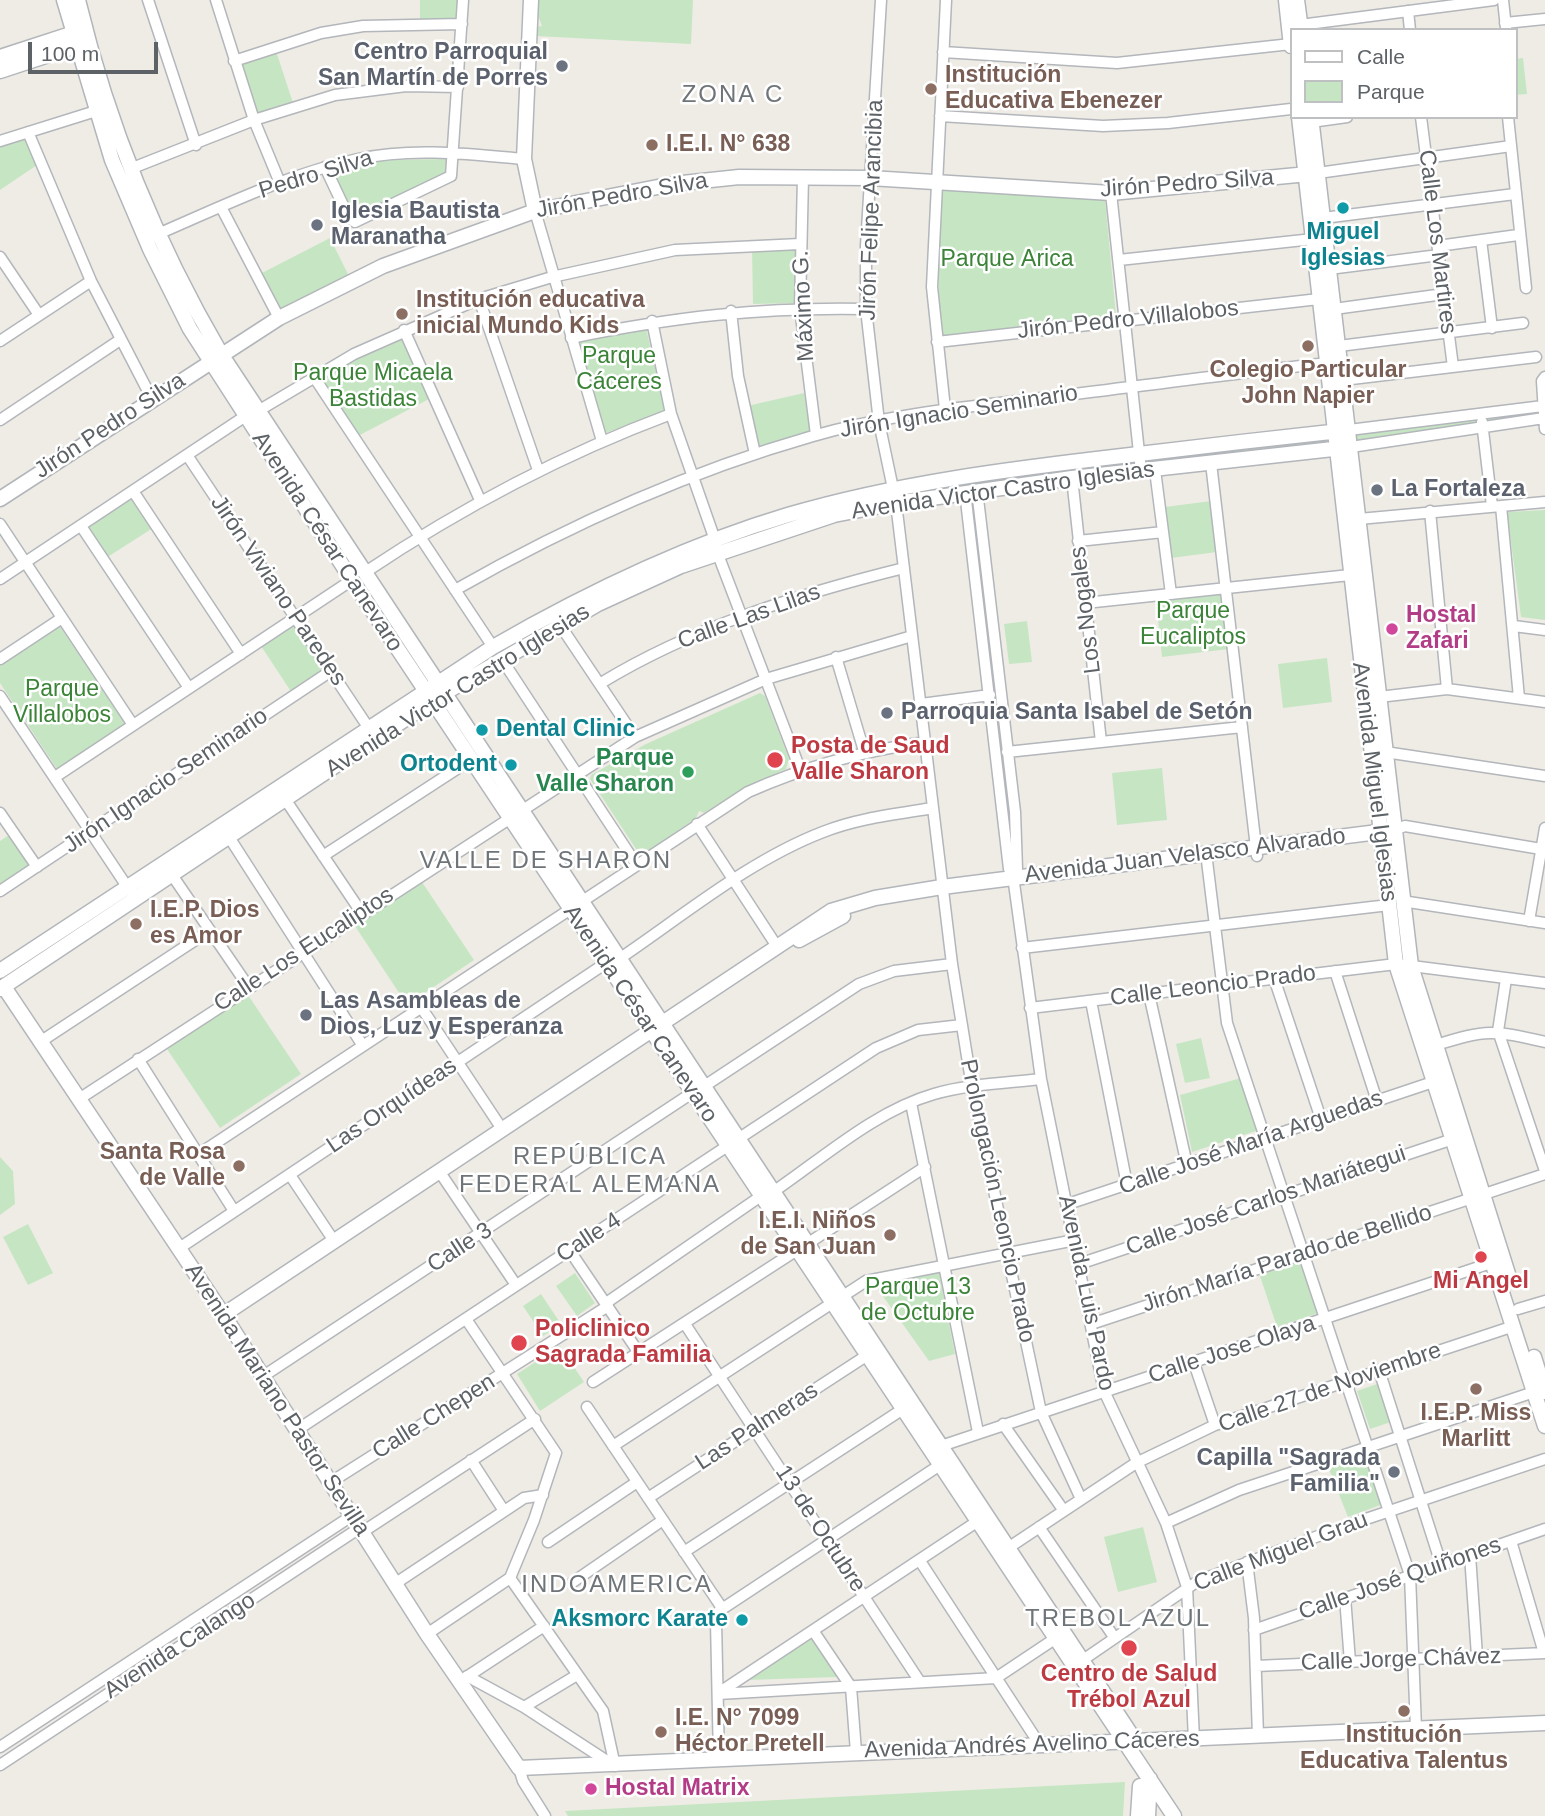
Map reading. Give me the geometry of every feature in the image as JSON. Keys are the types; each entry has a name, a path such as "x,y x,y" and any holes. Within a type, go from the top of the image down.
{"street":[{"name":"Avenida César Canevaro","path":"64,0 130,169 215,357 935,1448 1008,1548 1078,1663 1131,1742 1174,1816"},
{"name":"Avenida César Canevaro","path":"78,0 80,38 96,111 112,160 150,249 190,329 215,357"},
{"path":"148,0 196,145"},
{"path":"216,0 254,120 280,183"},
{"path":"325,167 349,218 359,222 451,176 455,153 463,0"},
{"path":"531,0 524,159 552,277 602,441"},
{"name":"Jirón Felipe Arancibia","path":"881,0 870,178 866,309 879,422 895,496 921,704"},
{"path":"945,409 932,287 946,0"},
{"path":"1286,0 1290,36"},
{"path":"1297,0 1300,27 1494,0"},
{"path":"1390,0 1391,13"},
{"path":"1503,0 1506,27 1545,19"},
{"path":"1408,11 1410,28"},
{"path":"234,61 321,33 353,27 462,24"},
{"path":"0,57 80,38"},
{"path":"0,71 80,38"},
{"path":"943,52 1116,63 1290,45"},
{"path":"130,169 254,120 335,95 406,86 458,87"},
{"path":"940,116 1103,126 1168,123 1290,109"},
{"path":"0,141 96,111"},
{"name":"Avenida Miguel Iglesias","path":"1307,119 1312,174 1313,239 1327,363 1344,447 1350,575 1380,836 1411,965 1436,1045 1494,1262 1514,1326 1540,1392"},
{"name":"Calle Los Martires","path":"1421,119 1453,367"},
{"path":"1508,119 1518,235 1526,288"},
{"path":"28,132 91,281 152,399"},
{"path":"1312,174 1511,146"},
{"name":"Pedro Silva","path":"158,234 280,183 360,158 402,153 455,153 524,159"},
{"name":"Jirón Pedro Silva","path":"0,499 215,357 279,318 383,266 535,211 673,184 739,177 870,178 1111,193 1312,174"},
{"name":"Avenida Miguel Iglesias","path":"1312,174 1323,218 1343,380 1342,431"},
{"name":"Máximo G.","path":"803,177 800,308 816,435"},
{"path":"1111,193 1140,454 1148,471 1163,532 1171,594"},
{"path":"1323,218 1515,194"},
{"path":"221,207 279,318"},
{"path":"1329,269 1518,235"},
{"path":"1119,260 1313,239"},
{"path":"1481,240 1492,327"},
{"path":"0,579 251,414 314,377 404,330 479,299 552,277 675,250 800,244"},
{"path":"0,257 39,314"},
{"path":"0,341 91,281"},
{"path":"1334,309 1444,294"},
{"path":"479,299 538,470"},
{"name":"Jirón Pedro Villalobos","path":"937,342 1320,299"},
{"path":"571,338 652,321 731,311 866,309"},
{"path":"731,311 740,386 755,454"},
{"path":"652,321 671,414 691,475 800,769"},
{"path":"1339,346 1523,323"},
{"path":"404,330 480,500"},
{"path":"0,420 120,340"},
{"path":"1343,380 1536,357"},
{"name":"Jirón Ignacio Seminario","path":"455,590 535,544 691,475 816,435 945,409 1327,363"},
{"path":"314,377 636,863"},
{"path":"1543,379 1542,406 1545,424"},
{"name":"Avenida Victor Castro Iglesias","path":"497,652 560,625 716,546 788,515 895,496 1008,469 1542,406"},
{"path":"54,778 418,537 480,500 602,441 671,414"},
{"path":"1481,414 1514,626 1519,698"},
{"name":"Avenida Victor Castro Iglesias","path":"895,496 972,491 1482,428 1545,424"},
{"name":"Avenida Miguel Iglesias","path":"1344,447 1359,519 1394,830 1396,964 1453,1139 1477,1195 1518,1310 1540,1392 1545,1426"},
{"name":"Jirón Viviano Paredes","path":"187,455 368,727"},
{"path":"1211,463 1256,852"},
{"name":"Los Nogales","path":"1072,478 1101,742"},
{"path":"133,491 241,654"},
{"name":"Avenida Luis Pardo","path":"972,491 1009,869 1014,880 1041,1079 1104,1391 1166,1523 1187,1587 1194,1740"},
{"name":"Avenida Luis Pardo","path":"972,491 1015,823 1017,869 1014,880"},
{"path":"1359,519 1545,502"},
{"path":"1430,511 1447,689"},
{"path":"0,524 133,725"},
{"path":"80,526 188,688"},
{"path":"1078,541 1163,532"},
{"name":"Avenida Victor Castro Iglesias","path":"0,971 132,894 172,875 285,799 434,692 571,603 647,567 716,546"},
{"name":"Calle Las Lilas","path":"601,683 643,657 742,618 822,589 904,568"},
{"path":"1085,603 1350,575"},
{"path":"0,659 62,618"},
{"path":"560,625 635,737"},
{"path":"1514,626 1545,630"},
{"name":"Calle Los Eucaliptos","path":"79,1098 514,812 635,737 765,679 912,636"},
{"path":"836,657 864,751"},
{"name":"Jirón Ignacio Seminario","path":"0,891 331,671"},
{"path":"1379,697 1447,689 1545,702"},
{"name":"Avenida César Canevaro","path":"434,692 472,759 514,812"},
{"name":"Avenida Victor Castro Iglesias","path":"2,988 368,727 434,692"},
{"path":"921,704 990,695"},
{"path":"0,696 132,894"},
{"name":"Prolongación Leoncio Prado","path":"921,704 951,964 972,1087 1041,1412 1082,1499"},
{"path":"1007,752 1242,727"},
{"path":"199,1154 636,863 748,792 800,769 864,751 925,742"},
{"path":"1385,752 1545,776"},
{"path":"323,856 472,759"},
{"path":"285,799 361,912"},
{"name":"Las Orquídeas","path":"177,1248 780,853 824,831 876,817 933,808"},
{"path":"0,813 37,867"},
{"path":"697,824 776,945"},
{"path":"1394,830 1405,827 1541,849"},
{"path":"1529,921 1545,828"},
{"name":"Avenida Juan Velasco Alvarado","path":"226,1319 658,1029 776,945 831,911 875,898 1380,836 1394,830"},
{"path":"229,837 363,1046"},
{"name":"Avenida Juan Velasco Alvarado","path":"1014,880 1207,861 1256,852"},
{"path":"1207,861 1227,1023 1365,1447 1410,1575 1416,1729"},
{"path":"172,875 248,986"},
{"name":"Avenida Juan Velasco Alvarado","path":"226,1319 334,1241 441,1174 502,1129 796,942 837,918 869,907 942,890"},
{"path":"1022,948 1396,903 1545,923"},
{"path":"40,1042 209,931"},
{"name":"Calle 3","path":"262,1377 859,984 894,971 951,964"},
{"path":"1396,964 1545,982"},
{"name":"Calle Leoncio Prado","path":"1030,1008 1396,964"},
{"path":"1335,971 1377,1101"},
{"path":"1274,978 1321,1119"},
{"path":"1506,978 1498,1031 1545,1172"},
{"name":"Avenida Mariano Pastor Sevilla","path":"2,988 79,1098 226,1319 427,1634 463,1679 519,1768 523,1781 545,1816"},
{"path":"1149,994 1186,1165"},
{"path":"1091,1001 1127,1185"},
{"path":"421,1007 502,1129"},
{"name":"Calle 4","path":"296,1430 896,1037 918,1030 962,1025"},
{"path":"1436,1045 1480,1031 1498,1031 1545,1042"},
{"path":"138,1059 234,1211"},
{"name":"Calle Chepen","path":"331,1482 504,1373 876,1122 911,1103 972,1087 1041,1079"},
{"name":"Calle José María Arguedas","path":"1068,1204 1433,1082"},
{"path":"911,1103 978,1432"},
{"name":"Calle José Carlos Mariátegui","path":"1079,1264 1453,1139"},
{"path":"593,1382 925,1167"},
{"name":"Jirón María Parado de Bellido","path":"1091,1324 1545,1172"},
{"path":"441,1174 516,1286"},
{"path":"290,1175 334,1241"},
{"path":"613,1446 866,1281 1074,1240"},
{"path":"570,1251 639,1353"},
{"name":"Calle Jose Olaya","path":"935,1448 1494,1262"},
{"name":"Avenida César Canevaro","path":"837,1299 866,1356 903,1409 935,1448 940,1465 1056,1638 1078,1663"},
{"path":"1518,1310 1545,1301"},
{"path":"427,1634 510,1578 556,1453 536,1419 466,1319"},
{"name":"13 de Octubre","path":"685,1324 920,1682"},
{"name":"Calle 27 de Noviembre","path":"1008,1548 1136,1463 1215,1426 1514,1326"},
{"name":"Las Palmeras","path":"648,1499 866,1356"},
{"path":"1194,1363 1215,1426"},
{"path":"1379,1370 1441,1564"},
{"path":"1166,1523 1239,1490 1401,1434 1540,1392"},
{"path":"587,1407 722,1608 716,1644 719,1760"},
{"path":"684,1552 903,1409"},
{"path":"359,1524 536,1419"},
{"path":"1003,1424 1064,1511"},
{"name":"Calle Miguel Grau","path":"1078,1663 1187,1587 1247,1562 1388,1511 1545,1459"},
{"path":"471,1460 504,1511"},
{"path":"722,1608 940,1465"},
{"path":"548,1542 637,1482"},
{"path":"396,1583 504,1511 524,1499 542,1494"},
{"path":"573,1582 663,1520"},
{"path":"718,1694 978,1521"},
{"name":"Avenida Calango","path":"0,1747 359,1524"},
{"name":"Avenida Calango","path":"0,1765 359,1524"},
{"path":"1040,1527 1114,1637"},
{"name":"Calle José Quiñones","path":"1254,1630 1545,1529"},
{"path":"1511,1541 1545,1653"},
{"path":"1470,1555 1477,1656"},
{"path":"920,1561 1040,1745"},
{"path":"1247,1562 1254,1630 1258,1736"},
{"path":"510,1578 603,1711 615,1766"},
{"path":"1345,1597 1350,1662"},
{"path":"463,1679 544,1626"},
{"path":"814,1632 851,1687 856,1752"},
{"path":"718,1694 996,1678 1056,1638"},
{"name":"Calle Jorge Chávez","path":"1256,1666 1545,1653"},
{"path":"524,1707 577,1675"},
{"path":"463,1679 524,1707 615,1766"},
{"name":"Avenida Andrés Avelino Cáceres","path":"519,1768 615,1766 856,1752 1194,1740 1545,1723"},
{"name":"Avenida César Canevaro","path":"1148,1771 1185,1816"},
{"path":"1138,1816 1148,1771"},
{"path":"1148,1771 1148,1816"}],"green space":[{"path":"420,0 457,0 457,19 420,19"},
{"path":"538,0 693,0 691,44 535,36 535,27 542,26 537,13"},
{"path":"276,51 293,103 257,114 240,63"},
{"path":"1523,58 1527,94 1517,95 1517,59"},
{"path":"27,136 37,165 0,190 0,144"},
{"path":"449,159 448,173 355,219 331,170 384,160"},
{"name":"Parque Arica","path":"942,189 1105,199 1116,315 941,336 938,272"},
{"path":"330,238 349,276 279,312 260,274"},
{"path":"795,247 796,303 753,304 752,248"},
{"name":"Parque Cáceres","path":"646,328 665,411 603,434 575,342"},
{"name":"Parque Micaela Bastidas","path":"401,336 429,399 356,437 319,378 359,354"},
{"path":"804,393 811,434 756,449 747,406"},
{"path":"1537,409 1538,417 1354,442 1352,434"},
{"path":"1329,436 1330,445 1149,466 1148,458"},
{"path":"1133,459 1133,467 1010,480 906,498 904,490"},
{"path":"132,496 153,528 106,558 85,526"},
{"path":"1211,501 1217,552 1171,558 1165,507"},
{"path":"1545,510 1545,620 1521,617 1507,512"},
{"name":"Parque Eucaliptos","path":"1224,594 1229,649 1162,657 1156,601"},
{"path":"1027,621 1032,662 1009,664 1004,624"},
{"path":"295,623 326,670 292,693 261,646"},
{"name":"Parque Villalobos","path":"59,625 125,724 57,769 0,683 0,664"},
{"path":"1327,658 1332,702 1283,708 1278,664"},
{"name":"Parque Valle Sharon","path":"760,693 765,696 789,759 786,769 744,788 704,813 699,811 696,818 644,854 638,852 590,779 591,775 646,744"},
{"path":"1162,768 1167,820 1117,825 1112,773"},
{"path":"9,835 30,867 0,887 0,841"},
{"path":"422,882 474,960 407,1005 355,926"},
{"path":"248,995 301,1074 220,1128 167,1049"},
{"path":"1201,1038 1210,1078 1185,1083 1176,1044"},
{"path":"1241,1078 1259,1130 1192,1152 1180,1095"},
{"path":"0,1157 13,1171 15,1204 0,1215"},
{"path":"28,1224 53,1273 28,1285 3,1237"},
{"path":"1299,1260 1318,1313 1277,1327 1259,1273"},
{"name":"Parque 13 de Octubre","path":"939,1272 955,1354 929,1361 875,1285"},
{"path":"575,1273 595,1303 577,1316 556,1286"},
{"path":"541,1294 561,1324 543,1336 523,1306"},
{"path":"560,1346 584,1382 540,1411 517,1374"},
{"path":"1380,1383 1394,1421 1370,1429 1357,1391"},
{"path":"1364,1452 1383,1504 1348,1517 1327,1464"},
{"path":"1143,1527 1157,1582 1118,1592 1104,1537"},
{"path":"813,1638 837,1677 748,1680 748,1678"},
{"path":"1125,1782 1123,1816 568,1816 565,1811"}],"place":[{"name":"Centro Parroquial San Martín de Porres","path":"562,66"},
{"name":"Institución Educativa Ebenezer","path":"931,89"},
{"name":"I.E.I. N° 638","path":"652,145"},
{"name":"Miguel Iglesias","path":"1343,208"},
{"name":"Iglesia Bautista Maranatha","path":"317,225"},
{"name":"Institución educativa inicial Mundo Kids","path":"402,314"},
{"name":"Colegio Particular John Napier","path":"1308,346"},
{"name":"La Fortaleza","path":"1377,490"},
{"name":"Hostal Zafari","path":"1392,629"},
{"name":"Parroquia Santa Isabel de Setón","path":"887,713"},
{"name":"Dental Clinic","path":"482,730"},
{"name":"Posta de Saud Valle Sharon","path":"775,760"},
{"name":"Ortodent","path":"511,765"},
{"name":"Parque Valle Sharon","path":"688,772"},
{"name":"I.E.P. Dios es Amor","path":"136,924"},
{"name":"Las Asambleas de Dios, Luz y Esperanza","path":"306,1015"},
{"name":"Santa Rosa de Valle","path":"239,1166"},
{"name":"I.E.I. Niños de San Juan","path":"890,1235"},
{"name":"Mi Angel","path":"1481,1257"},
{"name":"Policlinico Sagrada Familia","path":"519,1343"},
{"name":"I.E.P. Miss Marlitt","path":"1476,1389"},
{"name":"Capilla \"Sagrada Familia\"","path":"1394,1472"},
{"name":"Aksmorc Karate","path":"742,1620"},
{"name":"Centro de Salud Trébol Azul","path":"1129,1648"},
{"name":"Institución Educativa Talentus","path":"1404,1711"},
{"name":"I.E. N° 7099 Héctor Pretell","path":"661,1732"},
{"name":"Hostal Matrix","path":"591,1789"}],"district":[{"name":"ZONA C","path":"733,95"},
{"name":"VALLE DE SHARON","path":"546,861"},
{"name":"REPÚBLICA FEDERAL ALEMANA","path":"590,1171"},
{"name":"INDOAMERICA","path":"617,1585"},
{"name":"TREBOL AZUL","path":"1118,1619"}]}
